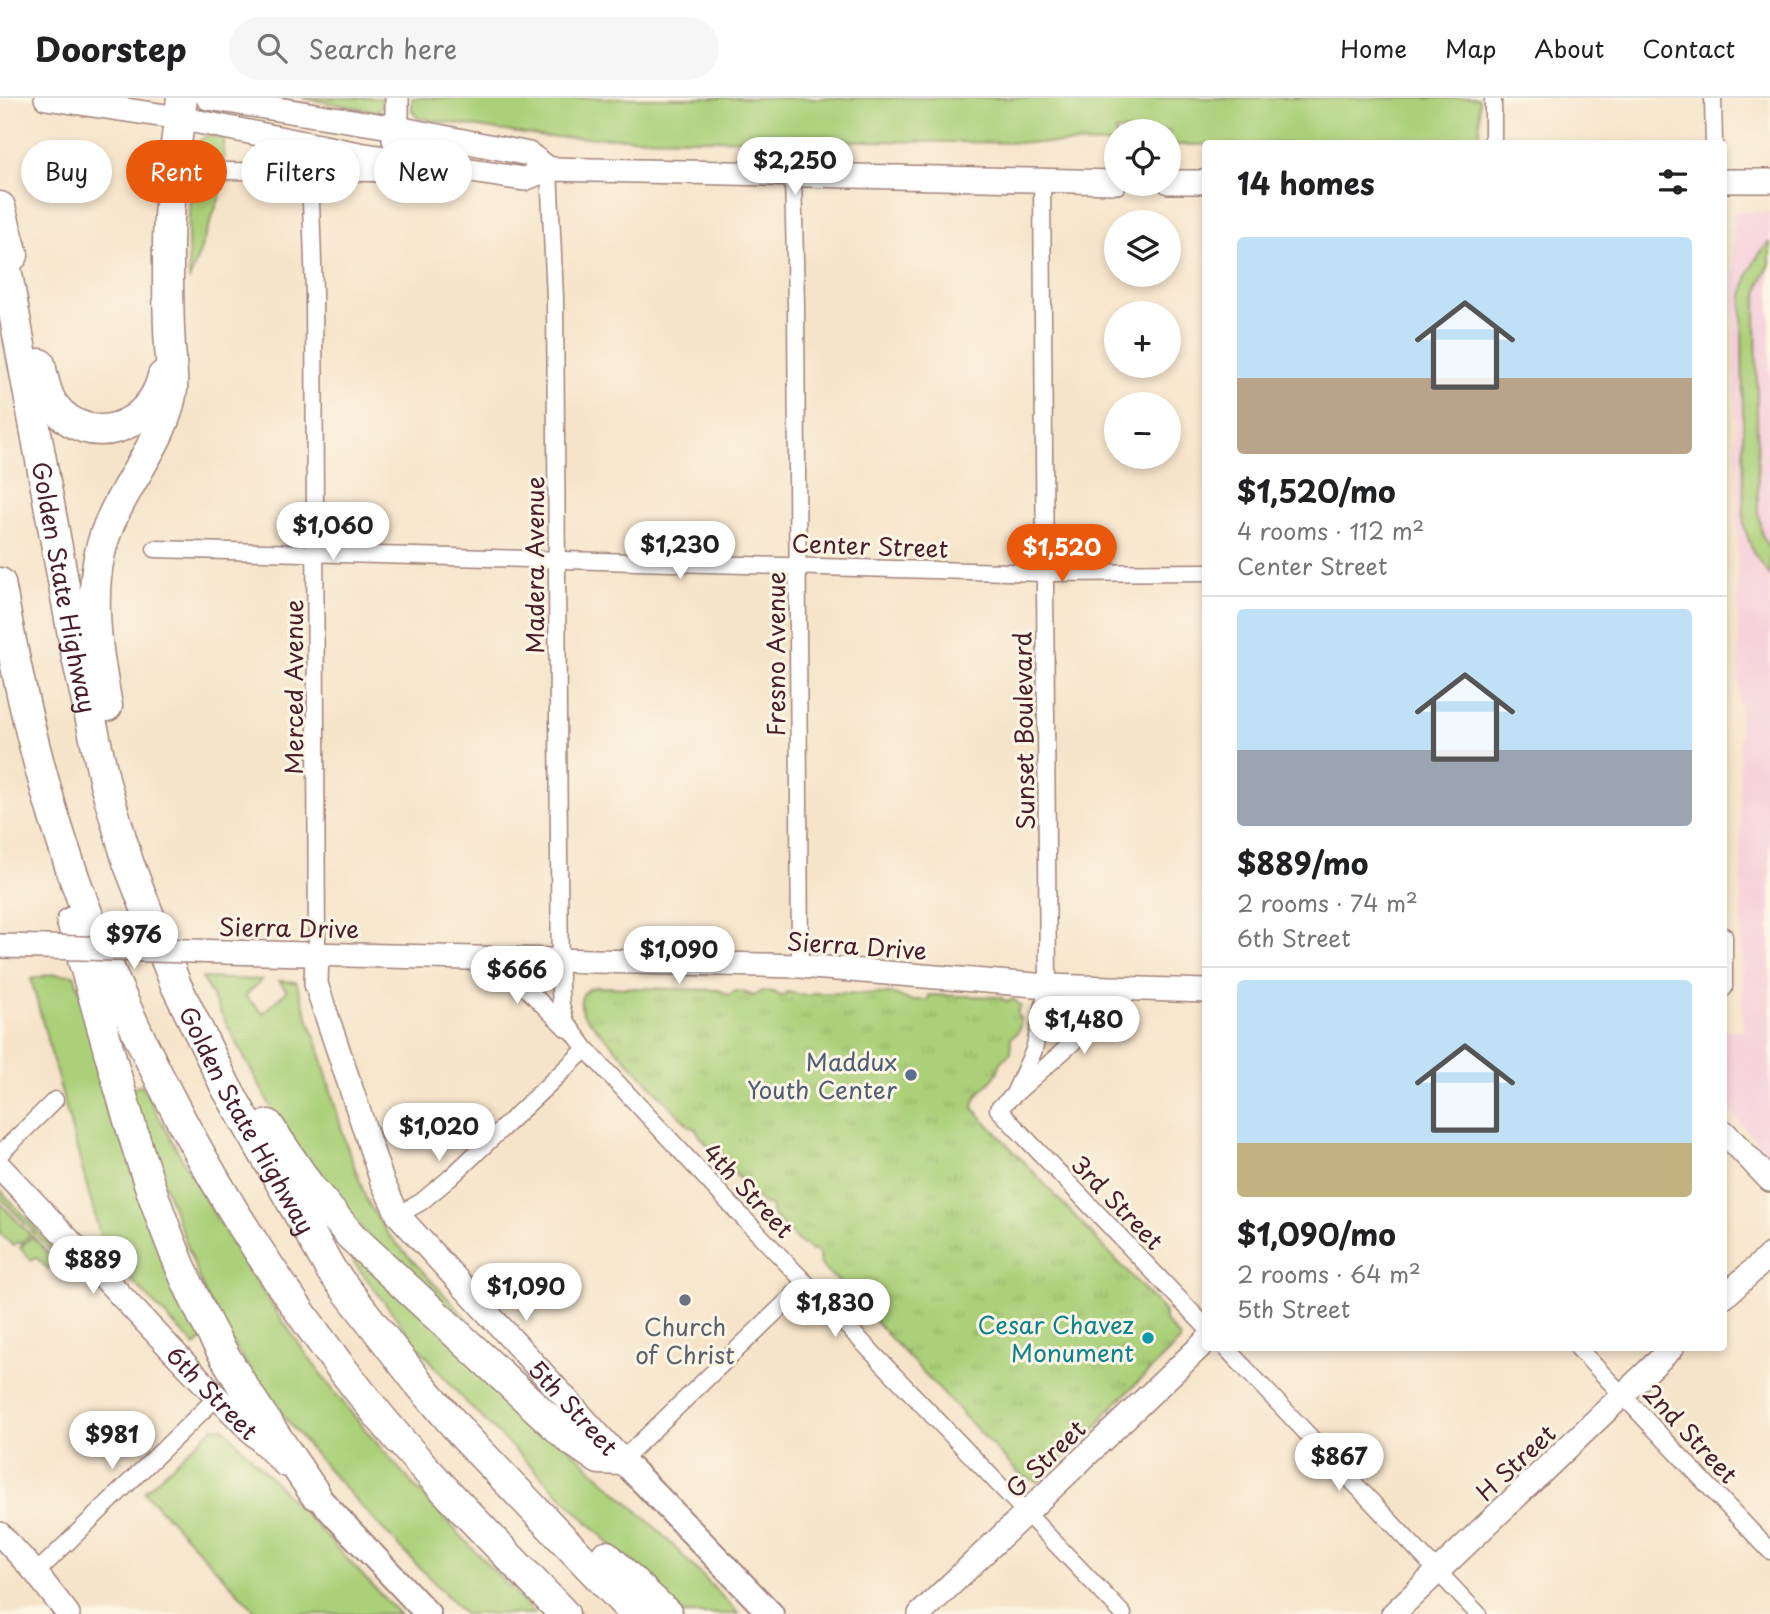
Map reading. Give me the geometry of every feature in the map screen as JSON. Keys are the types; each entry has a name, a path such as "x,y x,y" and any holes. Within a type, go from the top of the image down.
{"highway":[{"path":"156,933 112,738 102,674 95,594 102,541 111,518 169,409 172,386 168,258 170,187 181,108"},
{"path":"0,207 45,390 52,404 68,419 82,426 107,430 118,429 139,417 148,408 161,383 170,345"},
{"name":"Golden State Highway","path":"0,236 77,657 104,783 128,862 176,985 226,1087 331,1270 416,1381 464,1436 635,1614"},
{"name":"Golden State Highway","path":"0,583 14,663 54,817 128,1013 175,1109 225,1197 285,1290 370,1405 436,1480 564,1614"},
{"path":"0,618 14,663"},
{"path":"54,817 69,911 128,1120 165,1228 193,1296 215,1338 315,1494"},
{"path":"176,985 309,1186 351,1236 570,1438 599,1459 622,1461"},
{"path":"464,1436 519,1474 667,1614"}],"main road":[{"name":"5th Street","path":"622,1461 771,1614"},
{"name":"6th Street","path":"315,1494 428,1614"}],"street":[{"path":"46,98 181,108 359,154 374,161"},
{"path":"208,98 397,128 529,154 549,169"},
{"path":"392,140 397,128 397,98"},
{"path":"1493,98 1493,140"},
{"path":"1713,98 1714,140"},
{"path":"282,136 285,140"},
{"path":"472,174 524,179 549,169 1104,182"},
{"name":"Madera Avenue","path":"549,169 555,298 561,961"},
{"name":"Fresno Avenue","path":"793,175 800,966"},
{"path":"1727,181 1770,181"},
{"name":"Sunset Boulevard","path":"1041,182 1048,986"},
{"path":"1181,182 1202,182"},
{"name":"Merced Avenue","path":"311,203 314,292 317,953"},
{"name":"Center Street","path":"155,549 1043,573 1202,572"},
{"name":"Sierra Drive","path":"0,946 800,966 1048,986 1202,991"},
{"name":"5th Street","path":"317,953 316,984 382,1181 398,1215 622,1461"},
{"name":"4th Street","path":"464,958 516,978 554,1019 582,1044 1122,1614"},
{"name":"4th Street","path":"561,961 561,1005 566,1022 582,1044"},
{"path":"1013,1096 1031,1058 1048,986"},
{"path":"1013,1096 1132,990"},
{"path":"398,1215 421,1202 450,1178 582,1044"},
{"name":"3rd Street","path":"1013,1096 998,1109 1202,1323"},
{"path":"0,1154 55,1100"},
{"path":"1727,1135 1770,1180"},
{"name":"6th Street","path":"0,1167 216,1398 315,1494"},
{"path":"1727,1294 1770,1255"},
{"path":"622,1461 806,1283"},
{"name":"G Street","path":"920,1614 1202,1345"},
{"path":"1229,1351 1478,1614"},
{"name":"2nd Street","path":"1581,1351 1770,1551"},
{"name":"H Street","path":"1393,1614 1669,1351"},
{"path":"36,1573 216,1398"},
{"path":"0,1534 36,1573 68,1614"}],"shaded area":[{"path":"1733,212 1770,212 1770,1156 1727,1108 1727,1031 1743,1030"}],"green space":[{"path":"302,98 383,98 382,107 376,111"},
{"path":"412,98 1479,98 1480,140 1202,140 1202,145 1181,145 1181,119 1104,119 1104,144 545,137 418,118 412,111"},
{"path":"206,136 224,138 224,140 200,140"},
{"path":"190,203 217,203 189,281"},
{"path":"1770,242 1770,264 1760,284 1756,307 1758,512 1762,535 1770,551 1770,575 1753,552 1744,526 1742,307 1750,272 1758,256"},
{"path":"53,974 74,975 203,1339 195,1346 105,1253 31,979"},
{"path":"202,978 262,980 245,996 263,1013 287,991 279,981 296,982 319,1049 345,1141 367,1201 387,1233 470,1322 465,1325 390,1259 318,1182 271,1107"},
{"path":"595,987 719,990 728,995 738,991 753,996 762,991 782,996 787,992 809,996 813,993 894,994 909,1000 928,1000 929,995 1000,997 1007,1002 1013,999 1021,1006 1017,1013 1021,1020 1018,1032 1011,1038 1011,1053 1000,1062 996,1075 978,1095 973,1108 1165,1312 1165,1321 1180,1341 1104,1415 1099,1425 1055,1466 1052,1463 1046,1468 1049,1472 1038,1482 1020,1475 843,1285 825,1270 816,1251 811,1251 801,1244 773,1215 771,1206 763,1204 701,1138 696,1129 689,1126 583,1014 582,997"},
{"path":"142,1085 231,1242 306,1354 381,1448 535,1614 464,1614 322,1463 259,1383 205,1294 129,1089"},
{"path":"0,1190 70,1264 67,1267 0,1197"},
{"path":"0,1203 30,1234 21,1244 18,1242 13,1246 0,1233"},
{"path":"32,1236 56,1262 48,1269 36,1257 31,1260 20,1248"},
{"path":"360,1256 656,1528 739,1614 681,1614 463,1399 417,1345 353,1261"},
{"path":"214,1427 223,1427 399,1614 258,1614 144,1492"}],"place":[{"name":"Maddux Youth Center","path":"911,1075"},
{"name":"Church of Christ","path":"685,1300"},
{"name":"Cesar Chavez Monument","path":"1148,1338"}]}
